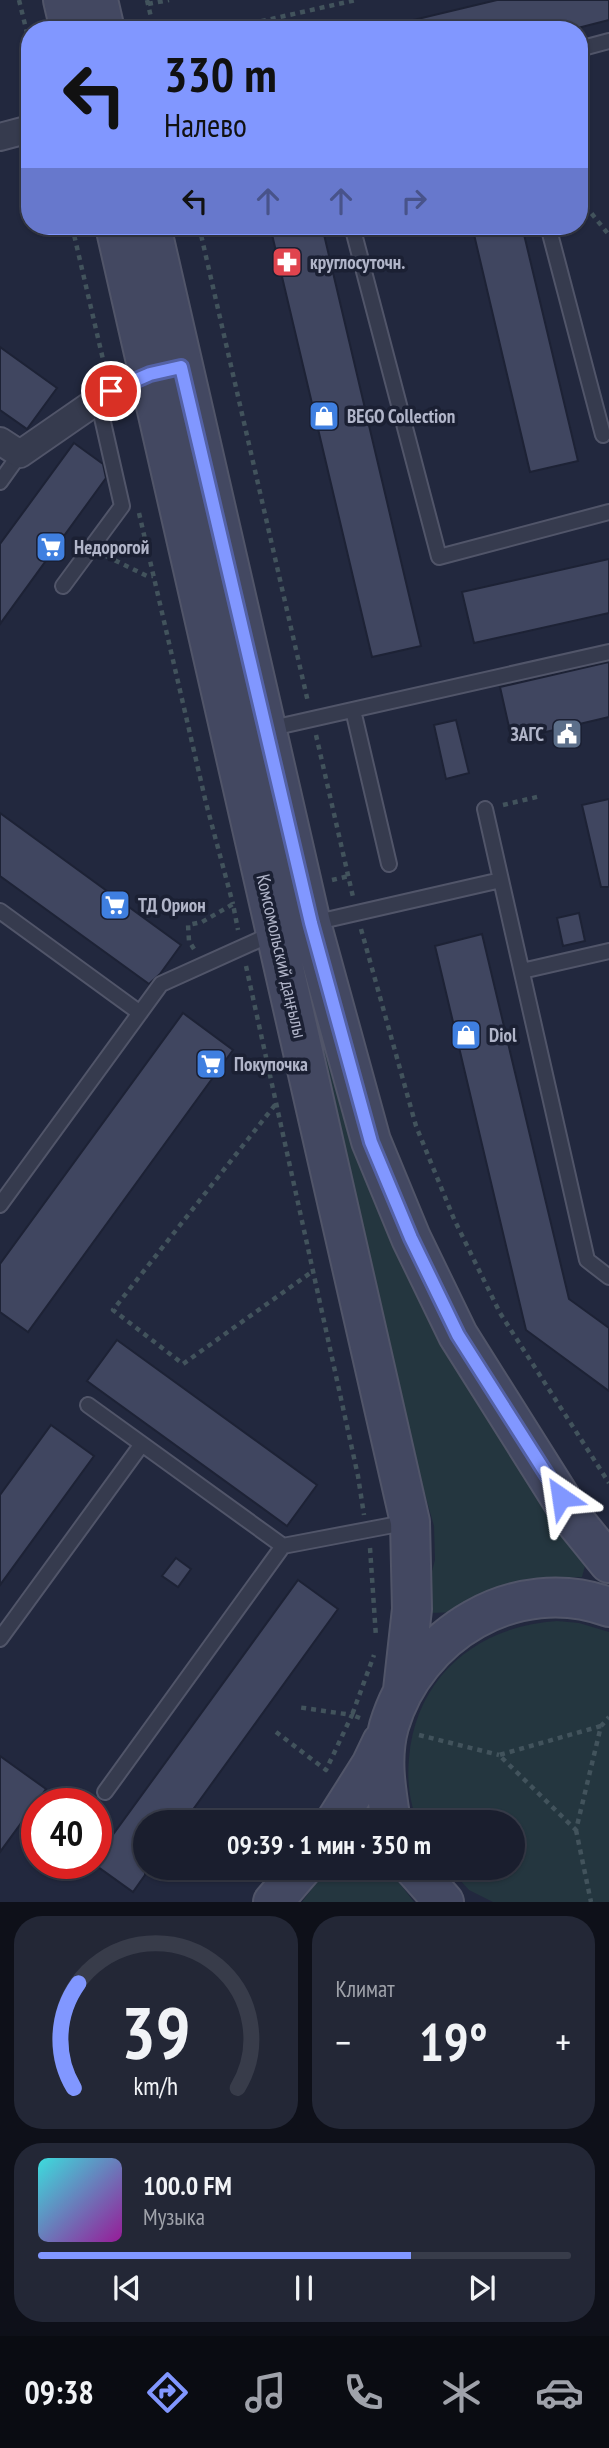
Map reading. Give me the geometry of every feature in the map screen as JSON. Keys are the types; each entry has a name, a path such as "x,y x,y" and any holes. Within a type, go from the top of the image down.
{"street":[{"path":"63,0 68,21"},
{"path":"98,0 103,21"},
{"path":"0,136 21,131"},
{"name":"Комсомольский даңғылы","path":"118,235 165,371 266,729 294,928 371,1142 411,1238 458,1335 575,1521 609,1563"},
{"name":"Комсомольский даңғылы","path":"152,235 165,371 294,928 410,1522 412,1609 403,1689"},
{"path":"10,447 104,396 165,371"},
{"path":"343,1810 371,1765 403,1689 429,1653 464,1624 505,1605 550,1598 595,1602 609,1607"},
{"path":"388,1728 383,1776 389,1810"},
{"path":"273,1902 292,1880"},
{"path":"425,1880 444,1902"}],"lane":[{"path":"588,47 609,41"},
{"path":"354,235 439,557 609,512"},
{"path":"550,235 603,435"},
{"path":"63,586 122,506 104,396"},
{"path":"0,481 10,447"},
{"path":"266,729 609,652"},
{"path":"353,710 389,864"},
{"path":"485,810 587,1260 609,1277"},
{"path":"0,1205 161,984 242,947 294,928 501,880"},
{"path":"0,911 140,1013"},
{"path":"522,971 609,951"},
{"path":"88,1405 283,1546"},
{"path":"0,1639 142,1444"},
{"path":"108,1788 283,1546 410,1522"}],"path":[{"path":"19,0 24,21"},
{"path":"152,21 147,2 169,0"},
{"path":"262,21 356,0"},
{"path":"588,209 609,235"},
{"path":"74,235 104,396"},
{"path":"201,235 357,912 415,1126 454,1219 500,1312 609,1483"},
{"path":"138,510 205,803 233,904 313,1270 183,1364 113,1310 275,1105"},
{"path":"90,548 147,576 153,576"},
{"path":"485,810 541,796"},
{"path":"210,961 192,948 188,925 202,922 233,904"},
{"path":"276,1732 326,1770 352,1715 298,1707"},
{"path":"591,1902 576,1830 601,1726 609,1717"},
{"path":"388,1728 499,1755 601,1726"},
{"path":"499,1755 576,1830"}],"shaded area":[{"path":"286,905 341,1087 588,1555 582,1577 518,1581 457,1612 431,1613 425,1597 435,1560 434,1526 404,1421 344,1146"},
{"path":"557,1621 579,1623 609,1632 609,1902 493,1902 469,1890 460,1880 525,1880 525,1810 414,1810 413,1807 409,1758 414,1729 424,1703 438,1680 456,1661 477,1645 528,1625"},
{"path":"318,1880 397,1880 414,1902 302,1902"}],"building":[{"path":"497,0 609,0 609,20 588,25 588,21 409,21"},
{"path":"272,235 324,235 421,646 372,657"},
{"path":"474,235 524,235 578,461 530,472"},
{"path":"0,347 57,388 27,429 0,410"},
{"path":"74,443 103,464 106,478 0,624 0,544"},
{"path":"609,559 609,613 474,643 462,592"},
{"path":"609,662 609,717 512,740 500,687"},
{"path":"456,720 469,773 446,779 434,725"},
{"path":"609,799 609,887 601,887 582,805"},
{"path":"0,813 181,945 160,974 149,984 0,876"},
{"path":"579,913 585,941 563,946 557,918"},
{"path":"482,934 569,1299 609,1328 609,1391 526,1330 435,946"},
{"path":"183,1013 233,1050 28,1332 0,1312 0,1264"},
{"path":"117,1340 317,1485 287,1526 87,1381"},
{"path":"51,1425 94,1456 0,1585 0,1495"},
{"path":"176,1558 191,1569 178,1587 162,1576"},
{"path":"298,1580 338,1609 193,1810 133,1810 133,1880 141,1880 133,1892 112,1877 112,1836"},
{"path":"0,1756 45,1788 21,1788 21,1823 0,1852"}],"place":[{"name":"круглосуточн.","path":"287,262"},
{"name":"BEGO Collection","path":"324,416"},
{"name":"Недорогой","path":"51,547"},
{"name":"ЗАГС","path":"567,734"},
{"name":"ТД Орион","path":"115,905"},
{"name":"Diol","path":"466,1035"},
{"name":"Покупочка","path":"211,1064"}],"route":[{"path":"111,391 150,374 181,367 311,923 371,1142 411,1238 458,1335 561,1497"}]}
